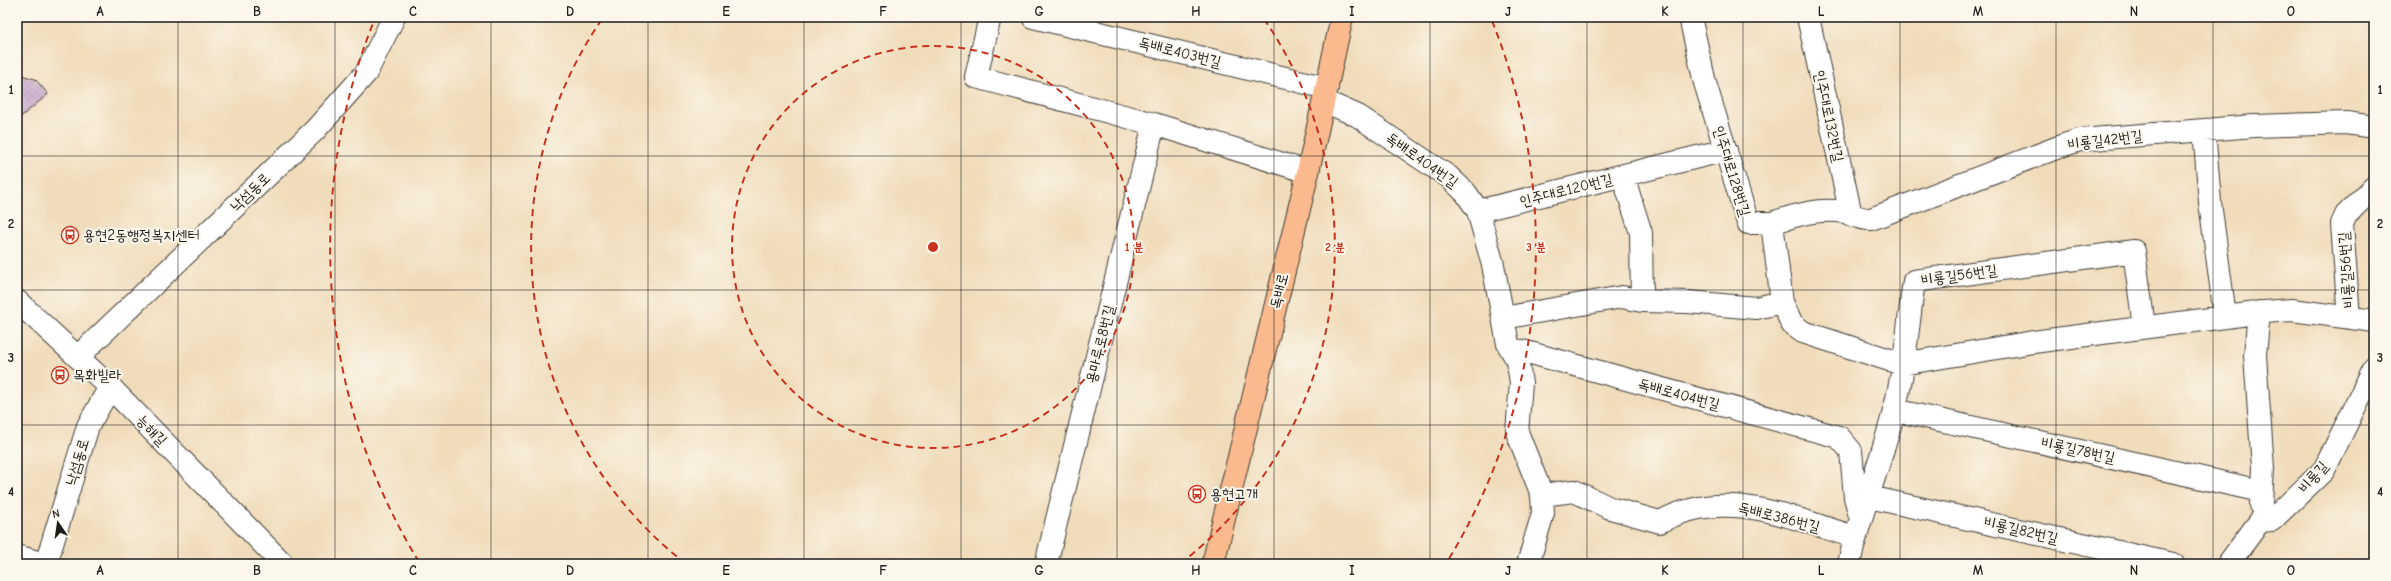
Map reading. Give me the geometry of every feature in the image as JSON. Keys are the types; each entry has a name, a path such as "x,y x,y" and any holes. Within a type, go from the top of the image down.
{"main road":[{"path":"1326,17 1338,40"},
{"name":"독배로","path":"1213,564 1308,172 1342,17"}],"street":[{"name":"낙섬동로","path":"85,350 315,130 366,73 394,17"},
{"path":"990,17 976,77 1154,124 1308,172"},
{"name":"독배로403번길","path":"1033,17 1326,94"},
{"name":"인주대로128번길","path":"1690,17 1705,83 1748,223 1772,223 1782,302 1792,324 1803,332 1902,364"},
{"name":"인주대로132번길","path":"1808,17 1851,215"},
{"name":"독배로404번길","path":"1326,94 1449,177 1466,193 1478,211 1494,265 1508,344 1516,358 1521,383 1517,432 1542,495 1543,513 1528,564"},
{"name":"비룡길42번길","path":"1772,223 1796,215 1821,210 1851,215 1861,220 1871,219 2080,140 2204,130 2346,123 2374,127"},
{"name":"용마루로8번길","path":"1046,564 1154,124"},
{"path":"2204,130 2211,210 2225,316"},
{"path":"1624,176 1726,150"},
{"name":"인주대로120번길","path":"1478,211 1624,176 1642,233 1642,301"},
{"name":"비룡길56번길","path":"2349,318 2342,224 2346,215 2374,187"},
{"name":"비룡길56번길","path":"2144,327 2134,251 1914,281 1902,364 2033,342 2259,312 2292,310 2374,321"},
{"path":"1503,318 1622,297 1642,301 1688,302 1756,308 1782,302"},
{"name":"능해길","path":"17,301 110,386 283,564"},
{"path":"2228,564 2260,521 2263,468 2255,355 2259,312"},
{"name":"독배로404번길","path":"1512,350 1523,351 1839,437 1851,451 1858,529"},
{"path":"1849,564 1894,410 1902,364"},
{"name":"비룡길","path":"2260,521 2272,520 2324,470 2374,368"},
{"name":"낙섬동로","path":"45,564 88,426 110,386"},
{"name":"비룡길78번길","path":"1894,410 2261,491"},
{"name":"독배로386번길","path":"1542,495 1574,491 1610,508 1660,522 1678,512 1728,504 1743,505 1787,516 1858,529"},
{"name":"비룡길82번길","path":"1869,497 2173,564"},
{"path":"17,556 45,564"}],"building":[{"path":"17,74 35,79 48,94 17,120"}],"place":[{"name":"용현2동행정복지센터","path":"70,235"},
{"name":"목화빌라","path":"60,375"},
{"name":"용현고개","path":"1197,494"}]}
